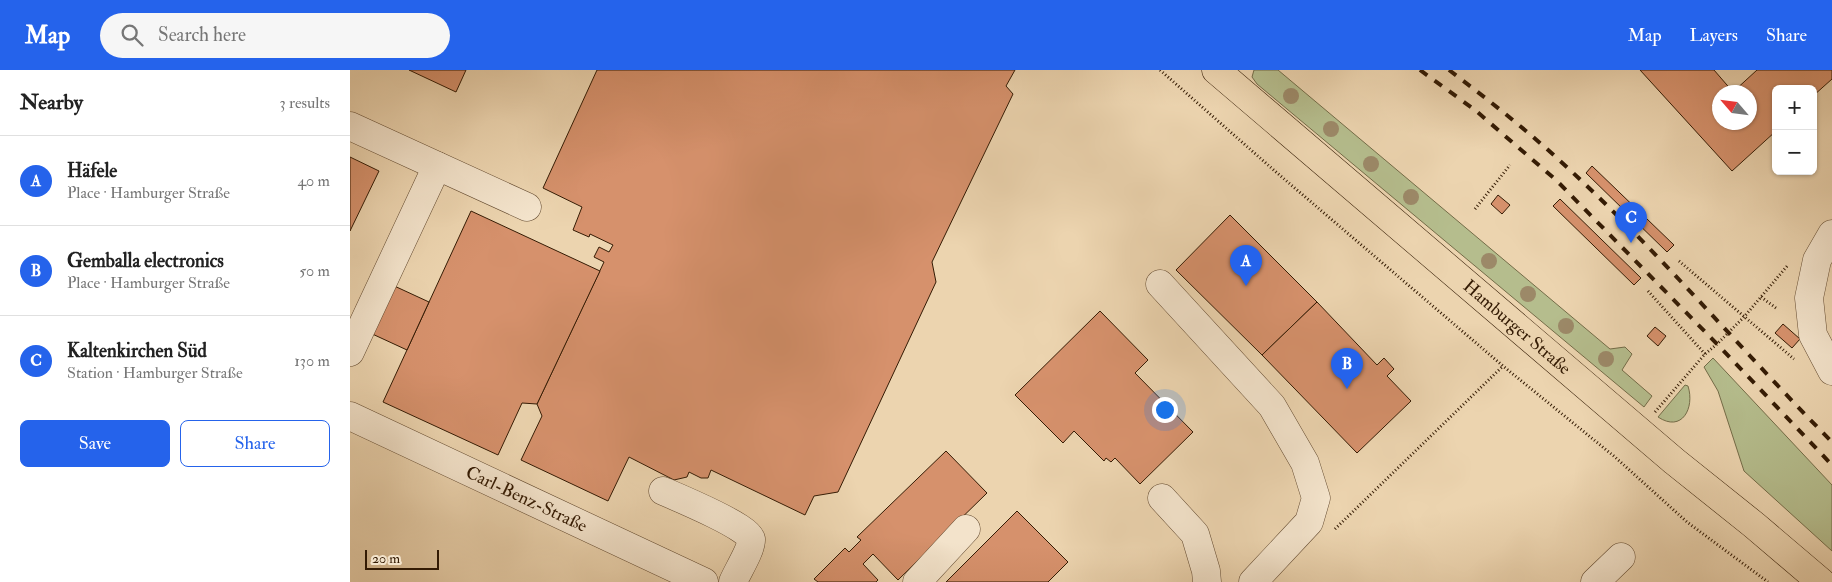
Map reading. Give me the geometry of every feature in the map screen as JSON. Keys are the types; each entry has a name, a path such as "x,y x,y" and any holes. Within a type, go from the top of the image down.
{"main road":[{"name":"Hamburger Straße","path":"1216,70 1639,431 1821,582"}],"street":[{"path":"350,126 527,207"},
{"path":"350,352 437,166"},
{"path":"1832,234 1817,260 1809,298 1813,335 1832,370"},
{"path":"1160,284 1272,406 1305,463 1316,498 1309,522 1253,582"},
{"name":"Carl-Benz-Straße","path":"350,416 660,572 704,582"},
{"path":"663,491 734,524 748,533 751,538 750,546 733,582"},
{"path":"1162,498 1195,534 1206,571 1207,582"},
{"path":"917,582 966,529"},
{"path":"1595,582 1621,557"}],"path":[{"path":"1160,70 1276,172 1504,366 1615,457 1687,522 1768,582"},
{"path":"1475,209 1510,166"},
{"path":"1679,261 1800,364"},
{"path":"1615,457 1704,354 1744,317 1789,264"},
{"path":"1648,291 1704,354"},
{"path":"1761,297 1776,308"},
{"path":"1329,535 1504,366"}],"green space":[{"path":"1254,70 1278,70 1610,349 1625,347 1632,354 1622,370 1652,396 1644,407 1257,84 1252,77"},
{"path":"1713,358 1832,485 1832,551 1744,471 1718,391 1704,367"},
{"path":"1685,385 1688,386 1690,402 1685,416 1674,422 1658,417"}],"building":[{"path":"409,70 466,70 456,92"},
{"path":"597,70 1015,70 1006,86 1013,94 932,262 936,282 838,492 814,496 805,515 711,470 708,478 701,478 689,472 687,477 674,480 629,457 608,501 521,460 542,416 537,404 604,262 594,257 599,247 609,252 613,245 590,234 589,237 573,230 582,207 543,188"},
{"path":"1640,70 1714,70 1727,85 1712,85 1712,130 1757,130 1757,85 1741,85 1757,70 1832,70 1832,79 1817,92 1817,85 1772,85 1772,135 1732,171"},
{"path":"350,157 379,171 350,231"},
{"path":"1592,166 1674,245 1667,252 1586,173"},
{"path":"1498,195 1510,205 1502,214 1491,204"},
{"path":"1560,199 1641,278 1634,285 1553,206"},
{"path":"471,211 600,271 537,404 522,403 498,455 383,402"},
{"path":"1230,215 1317,302 1262,355 1176,270"},
{"path":"390,284 429,302 407,350 368,332"},
{"path":"1317,302 1377,365 1384,358 1394,369 1387,376 1411,401 1357,453 1262,355"},
{"path":"1100,311 1148,360 1135,373 1193,432 1140,484 1115,458 1111,462 1106,458 1104,461 1074,431 1063,443 1015,395"},
{"path":"1783,324 1800,339 1792,348 1775,333"},
{"path":"1655,327 1666,336 1658,346 1647,336"},
{"path":"946,451 987,493 898,580 873,554 863,564 878,580 876,582 818,582 814,579 845,548 849,552 861,540 857,537"},
{"path":"1017,511 1068,562 1048,582 946,582"}],"railway":[{"path":"1420,70 1475,110 1556,180 1720,347 1832,465"},
{"path":"1449,70 1491,102 1558,159 1594,193 1629,227 1832,442"}],"place":[{"name":"Kaltenkirchen Süd","path":"1631,243"},
{"name":"Häfele","path":"1246,286"},
{"name":"Gemballa electronics","path":"1347,389"}]}
